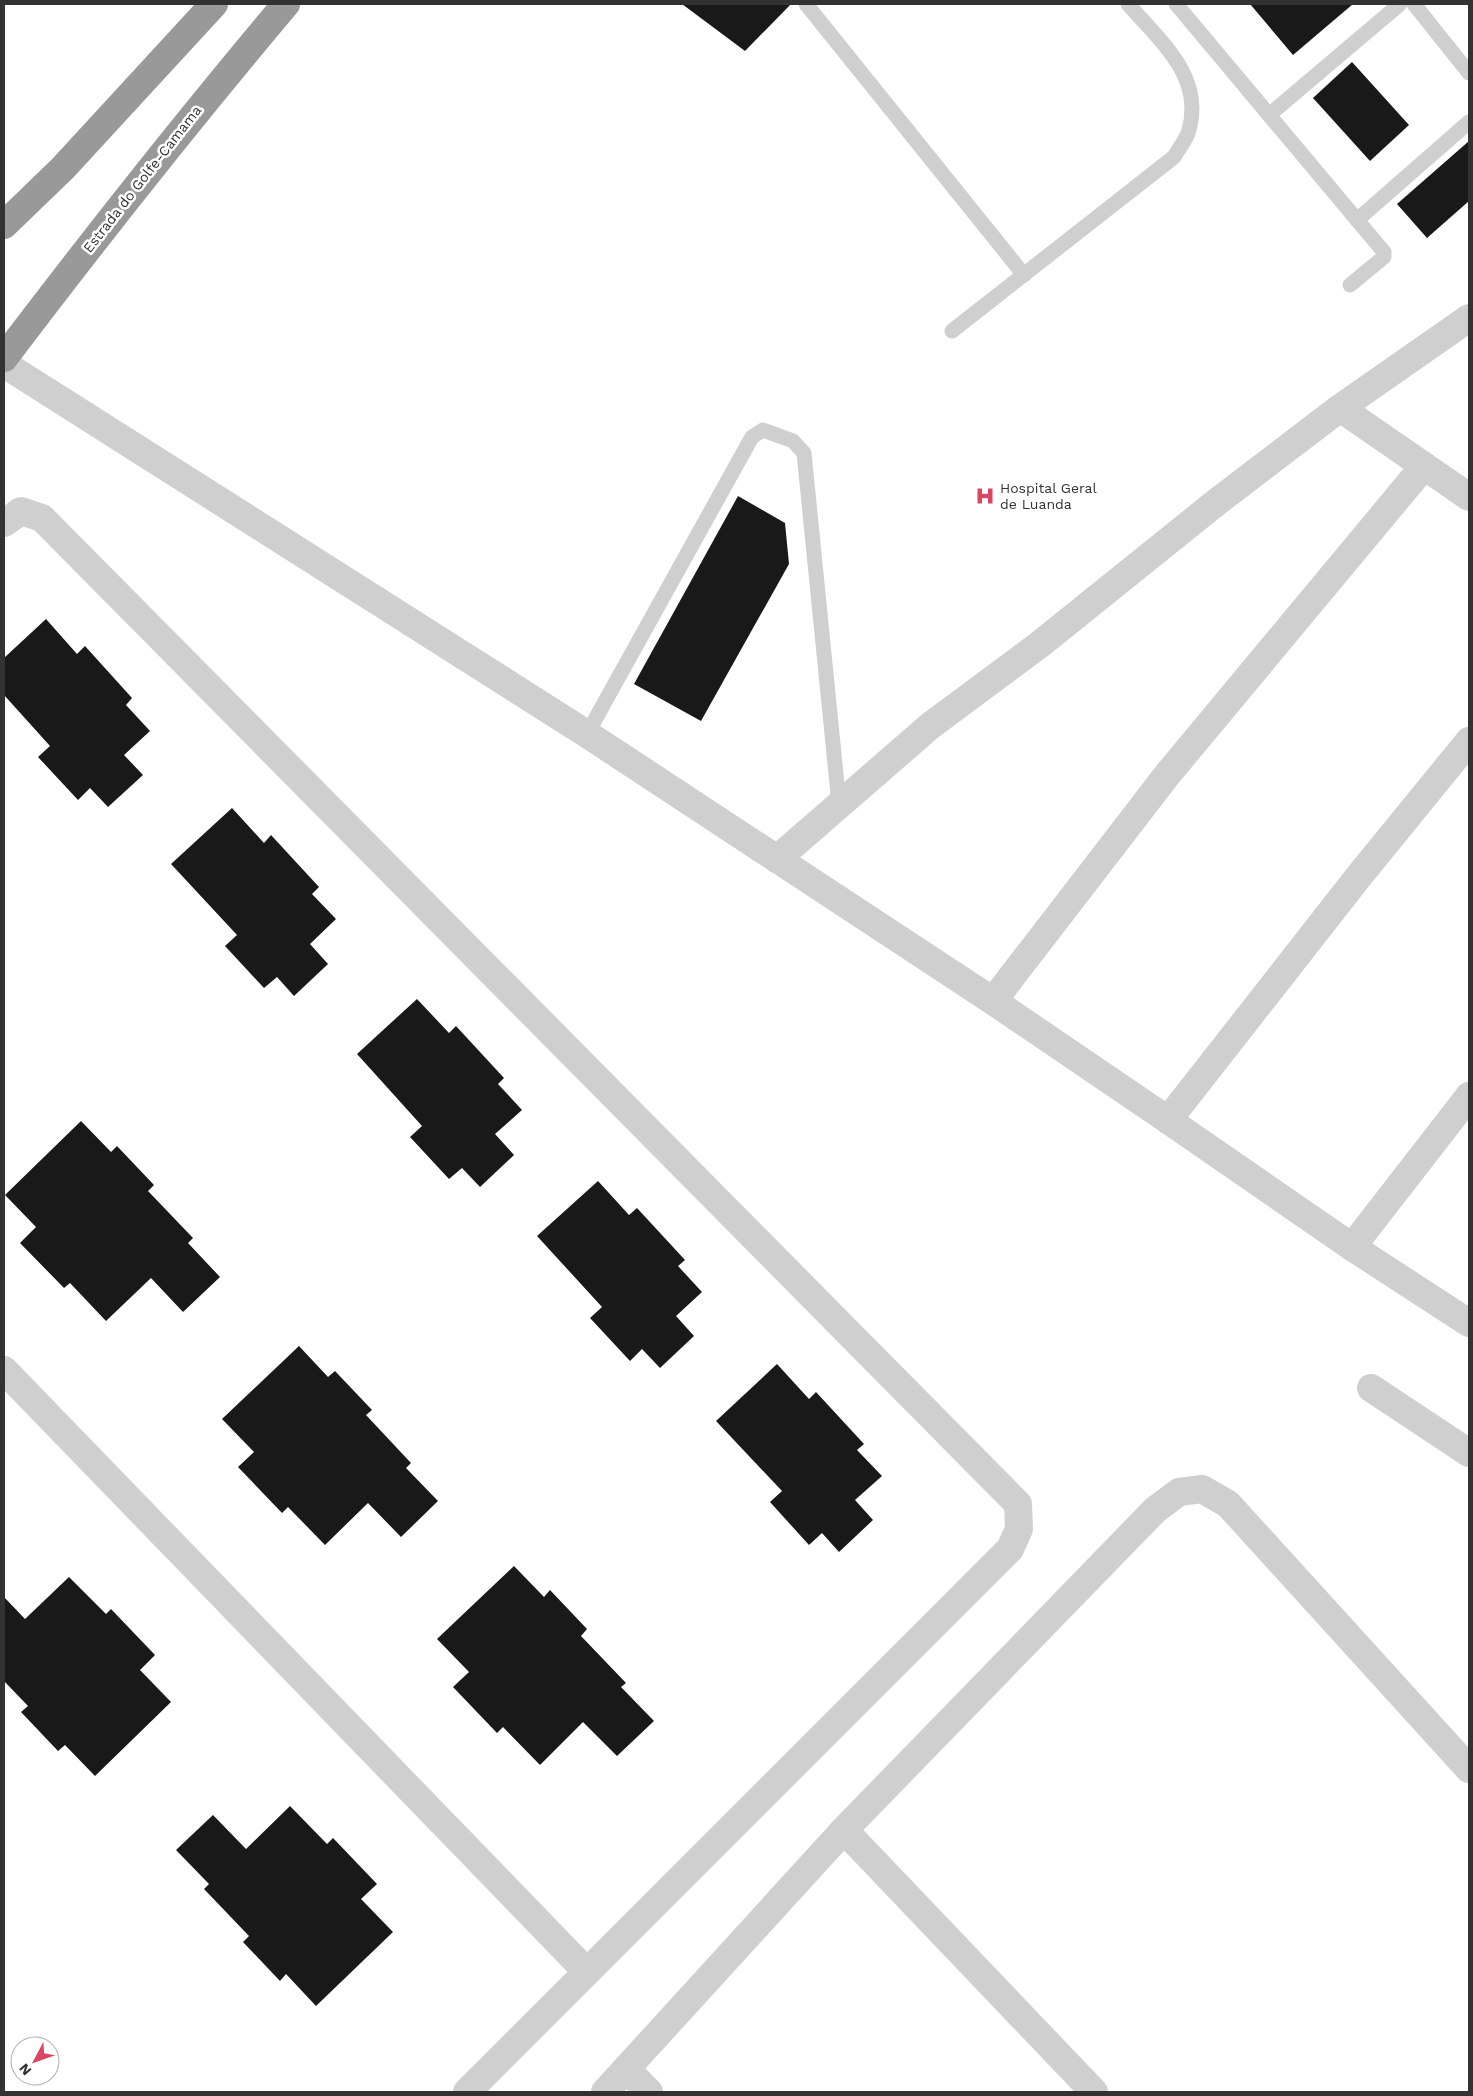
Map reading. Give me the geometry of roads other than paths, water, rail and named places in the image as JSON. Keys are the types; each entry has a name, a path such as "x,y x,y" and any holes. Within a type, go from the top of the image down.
{"highway":[{"path":"4,225 63,168 214,4"},
{"name":"Estrada do Golfe-Camama","path":"4,358 106,224 213,90 286,4"}],"street":[{"path":"777,859 930,726 1039,645 1228,493 1340,408 1469,318"},
{"path":"4,364 587,734 993,1001 1352,1246 1469,1323"},
{"path":"1340,408 1469,497"},
{"path":"993,1001 1167,775 1424,466"},
{"path":"4,523 21,511 42,518 1018,1504 1018,1529 1010,1549 467,2092"},
{"path":"1168,1120 1359,876 1469,741"},
{"path":"1352,1246 1469,1096"},
{"path":"4,1370 587,1972"},
{"path":"1371,1388 1469,1453"},
{"path":"605,2092 844,1830 1155,1510 1179,1492 1202,1488 1228,1504 1469,1769"},
{"path":"844,1830 1094,2092"},
{"path":"626,2069 649,2092"}],"lane":[{"path":"806,4 1024,276"},
{"path":"952,331 1174,157 1189,132 1194,105 1189,83 1171,54 1128,4"},
{"path":"1176,4 1386,255 1350,285"},
{"path":"1269,115 1400,4"},
{"path":"1414,4 1469,73"},
{"path":"1357,220 1469,122"},
{"path":"587,734 752,437 763,430 793,441 804,453 840,804"}],"place":[{"name":"Hospital Geral de Luanda","path":"985,496"}]}
